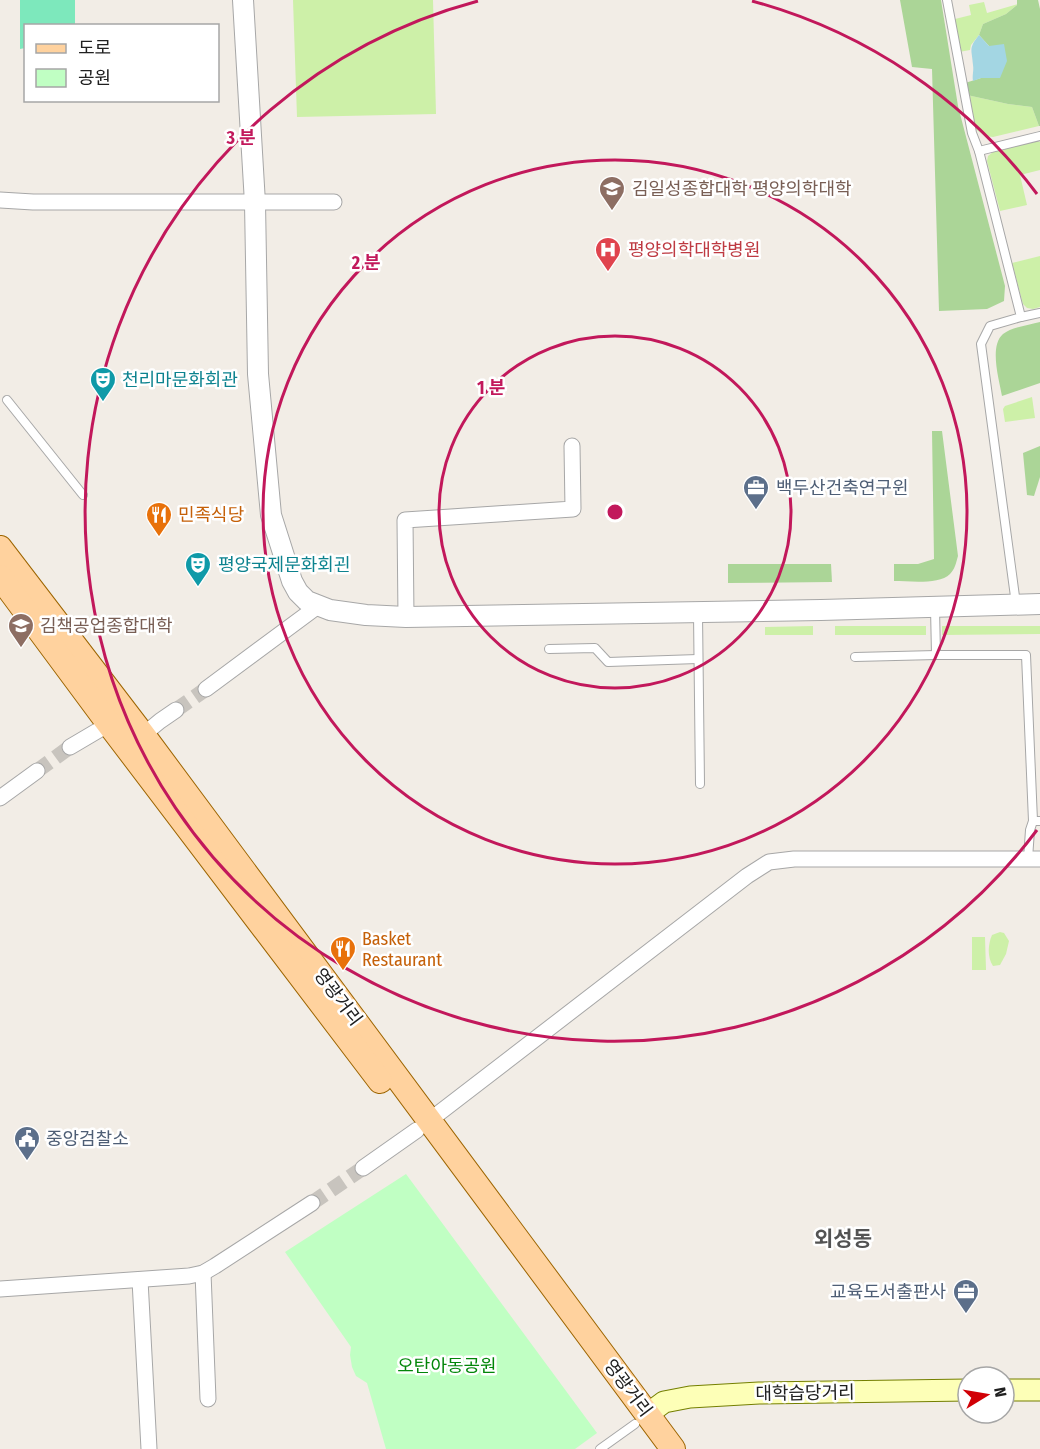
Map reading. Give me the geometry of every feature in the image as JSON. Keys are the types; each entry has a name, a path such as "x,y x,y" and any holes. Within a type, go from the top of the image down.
{"main road":[{"name":"영광거리","path":"0,548 143,735 423,1125 641,1419 673,1449"},
{"name":"영광거리","path":"0,577 109,724 423,1125"},
{"name":"대학습당거리","path":"641,1419 664,1402 690,1397 759,1393 956,1390"},
{"path":"1016,1390 1040,1390"},
{"name":"영광거리","path":"641,1419 653,1449"}],"street":[{"path":"243,0 255,203 258,374 271,515 292,581 307,601 345,613 406,617 1040,604"},
{"path":"0,200 33,202 334,202"},
{"path":"406,617 405,520 573,509 572,446"},
{"path":"206,689 318,606"},
{"path":"143,735 176,710"},
{"path":"70,747 109,724"},
{"path":"0,798 38,771"},
{"path":"363,1168 423,1125 747,876 769,862 1034,859"},
{"path":"0,1289 189,1276 215,1266 312,1203"},
{"path":"202,1272 208,1399"},
{"path":"140,1280 149,1449"}],"lane":[{"path":"947,0 972,133 979,151 1021,317"},
{"path":"979,151 1040,135"},
{"path":"1016,604 981,345 990,326 1040,312"},
{"path":"7,400 83,495"},
{"path":"935,607 936,655"},
{"path":"698,612 700,784"},
{"path":"549,650 595,648 608,662 698,659"},
{"path":"855,657 1026,655 1037,821 1030,830 1034,859"},
{"path":"600,1449 641,1419"}],"green space":[{"path":"20,0 75,0 75,24 24,24 24,48 20,49"},
{"path":"293,0 433,0 436,114 297,117"},
{"path":"900,0 941,0 958,106 1005,286 1004,301 987,309 939,311 932,69 912,67"},
{"path":"1017,0 1038,0 1040,9 1040,126 1032,107 967,95 965,83 981,78 1000,78 989,46 979,35 983,24 1006,14 1017,5"},
{"path":"984,2 987,13 1018,4 1006,14 983,24 970,50 959,52 955,19 971,15 969,5"},
{"path":"967,95 1032,107 1039,126 993,137 985,136 974,128"},
{"path":"1040,142 1040,170 1020,175 1027,205 1000,211 987,161 988,156 993,152"},
{"path":"1040,256 1040,307 1027,308 1023,304 1012,263"},
{"path":"1040,322 1040,383 1002,396 996,363 999,339 1011,330"},
{"path":"1032,397 1035,418 1005,422 1003,409 1005,406"},
{"path":"932,431 942,431 958,556 950,574 939,580 894,581 894,564 918,564 934,559"},
{"path":"1040,446 1040,477 1034,496 1027,495 1023,453"},
{"path":"728,564 831,564 832,582 728,583"},
{"path":"813,626 813,635 765,635 765,627"},
{"path":"835,626 926,626 926,635 835,635"},
{"path":"942,626 1040,626 1040,634 942,635"},
{"path":"1004,933 1009,941 1000,965 993,966 989,955 990,942 992,935"},
{"path":"972,937 985,937 986,970 972,970"},
{"name":"오탄아동공원","path":"406,1174 597,1433 575,1449 386,1449 367,1383 356,1376 352,1367 351,1347 285,1252"}],"water":[{"path":"979,35 989,46 1004,44 1007,61 1000,78 981,78 973,81 972,49"}],"tunnel":[{"path":"176,710 206,689"},
{"path":"37,771 70,747"},
{"path":"312,1203 363,1168"}],"place":[{"name":"김일성종합대학 평양의학대학","path":"612,212"},
{"name":"평양의학대학병원","path":"608,273"},
{"name":"천리마문화회관","path":"103,403"},
{"name":"백두산건축연구윈","path":"756,511"},
{"name":"민족식당","path":"159,538"},
{"name":"평양국제문화회괸","path":"198,588"},
{"name":"김책공업종합대학","path":"21,649"},
{"name":"Basket Restaurant","path":"343,972"},
{"name":"중앙검찰소","path":"27,1162"},
{"name":"교육도서출판사","path":"966,1315"}],"district":[{"name":"외성동","path":"843,1239"}]}
